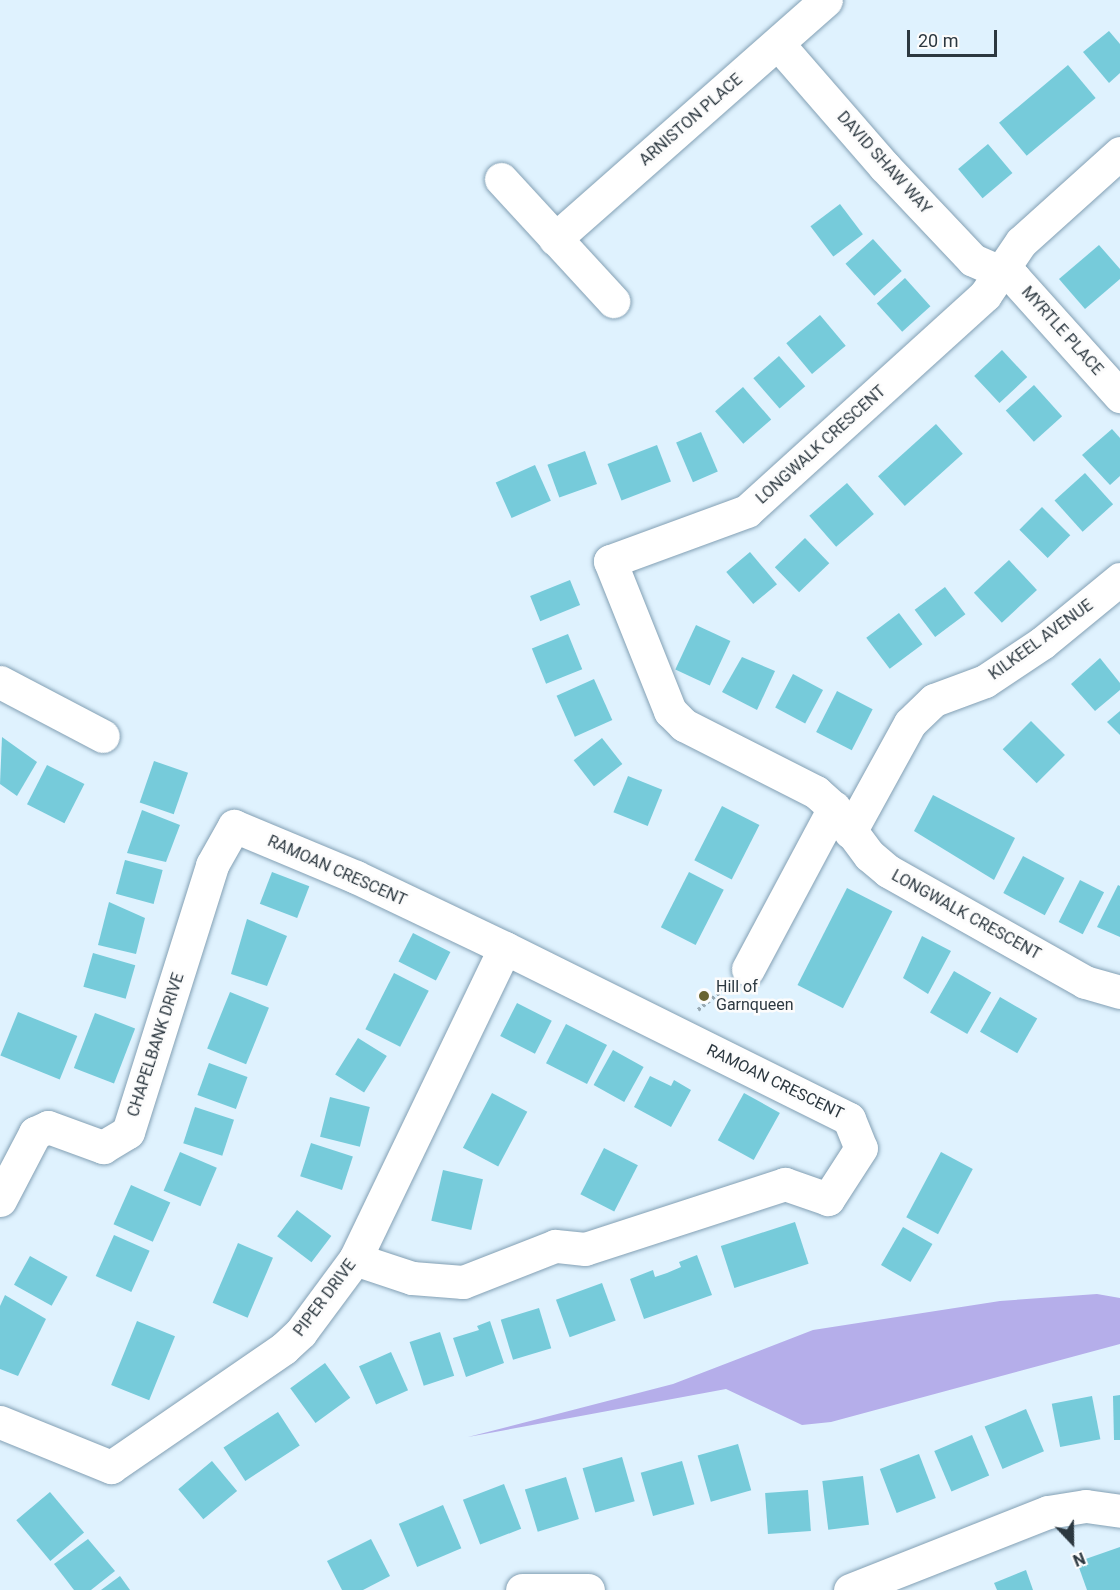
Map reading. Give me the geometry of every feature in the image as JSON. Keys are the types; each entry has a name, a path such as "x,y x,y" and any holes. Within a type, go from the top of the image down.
{"street":[{"name":"ARNISTON PLACE","path":"555,239 826,0"},
{"name":"DAVID SHAW WAY","path":"778,44 884,166 973,260 999,270"},
{"name":"LONGWALK CRESCENT","path":"1120,153 1021,242 999,270 985,295 747,511 610,561 670,711 702,737 816,792 888,871 1085,982 1120,992"},
{"path":"501,179 613,300"},
{"name":"MYRTLE PLACE","path":"999,270 1014,278 1120,396"},
{"name":"KILKEEL AVENUE","path":"842,820 910,723 934,700 985,681 1042,643 1118,587"},
{"path":"0,682 103,736"},
{"path":"748,969 842,820"},
{"name":"RAMOAN CRESCENT","path":"234,826 356,878 505,948 849,1119 861,1148 828,1199 785,1184 585,1249 555,1246 463,1282 412,1278 355,1259"},
{"name":"CHAPELBANK DRIVE","path":"0,1200 35,1133 48,1127 103,1147 128,1132 212,865 234,826"},
{"name":"PIPER DRIVE","path":"0,1422 111,1467 284,1348 301,1332 355,1259 505,948"},
{"path":"850,1590 1048,1512 1086,1506 1120,1511"},
{"path":"522,1590 588,1590"}],"path":[{"path":"672,1031 748,969"}],"shaded area":[{"path":"1097,1294 1120,1298 1120,1344 831,1422 802,1425 726,1389 468,1437 673,1384 813,1330 1000,1301"}],"building":[{"path":"1109,31 1120,44 1120,73 1109,83 1083,52"},
{"path":"1068,65 1096,98 1027,156 999,123"},
{"path":"988,144 1012,173 983,198 958,169"},
{"path":"840,204 863,234 833,257 810,226"},
{"path":"873,239 902,271 874,296 846,264"},
{"path":"1099,245 1120,269 1120,279 1085,309 1059,279"},
{"path":"905,278 930,306 902,332 877,303"},
{"path":"820,315 846,346 812,374 786,343"},
{"path":"1002,350 1027,377 999,403 974,376"},
{"path":"779,356 805,386 780,408 753,378"},
{"path":"1034,385 1062,416 1034,442 1006,410"},
{"path":"743,387 771,419 743,444 715,411"},
{"path":"936,424 963,454 905,506 878,476"},
{"path":"1112,429 1120,438 1120,476 1110,485 1082,455"},
{"path":"701,432 718,472 693,482 676,443"},
{"path":"657,445 671,481 621,500 608,464"},
{"path":"585,451 597,484 559,498 547,465"},
{"path":"535,465 551,501 512,518 496,482"},
{"path":"1085,473 1113,504 1083,532 1055,500"},
{"path":"847,483 874,514 836,547 809,516"},
{"path":"1042,507 1070,535 1048,558 1019,530"},
{"path":"805,538 829,563 799,592 775,567"},
{"path":"750,552 777,584 753,604 726,572"},
{"path":"1009,560 1037,590 1002,623 974,593"},
{"path":"570,580 580,605 540,621 530,596"},
{"path":"945,587 965,614 935,637 915,610"},
{"path":"899,613 922,644 890,669 866,638"},
{"path":"696,625 730,641 710,685 675,669"},
{"path":"568,634 582,669 546,684 532,649"},
{"path":"742,657 775,671 757,710 722,692"},
{"path":"1100,658 1120,683 1120,690 1095,711 1071,684"},
{"path":"793,674 823,690 805,724 775,708"},
{"path":"594,679 612,720 575,737 557,696"},
{"path":"837,691 873,709 852,750 816,732"},
{"path":"1120,711 1120,735 1107,722"},
{"path":"1031,721 1065,755 1037,783 1003,749"},
{"path":"2,737 37,762 17,796 0,784"},
{"path":"602,738 622,764 594,786 574,760"},
{"path":"154,761 188,773 174,814 140,803"},
{"path":"47,765 84,784 64,823 27,804"},
{"path":"628,776 662,790 648,826 613,812"},
{"path":"933,795 1015,838 994,880 914,831"},
{"path":"722,806 759,825 732,879 694,860"},
{"path":"142,810 180,825 166,862 127,853"},
{"path":"1023,856 1064,878 1045,915 1003,893"},
{"path":"125,860 163,870 154,904 116,894"},
{"path":"272,872 309,886 297,918 260,904"},
{"path":"689,872 724,890 696,945 661,927"},
{"path":"1080,880 1104,892 1083,934 1059,922"},
{"path":"1118,885 1120,886 1120,937 1097,927"},
{"path":"847,888 892,911 843,1008 798,985"},
{"path":"109,902 145,918 136,954 98,945"},
{"path":"247,919 287,936 267,986 231,974"},
{"path":"413,933 450,952 436,981 398,962"},
{"path":"922,936 951,951 928,994 903,978"},
{"path":"93,953 135,965 126,999 83,987"},
{"path":"954,971 991,992 967,1034 930,1013"},
{"path":"394,973 429,991 400,1047 365,1029"},
{"path":"230,992 269,1008 246,1064 207,1049"},
{"path":"1000,997 1037,1018 1017,1053 980,1032"},
{"path":"517,1003 552,1021 535,1054 500,1036"},
{"path":"18,1012 77,1036 60,1080 0,1056"},
{"path":"95,1013 135,1028 114,1083 74,1068"},
{"path":"566,1024 607,1045 587,1084 546,1063"},
{"path":"358,1038 387,1056 364,1092 335,1074"},
{"path":"613,1050 644,1067 624,1102 594,1085"},
{"path":"209,1063 248,1077 236,1109 197,1095"},
{"path":"650,1076 671,1086 674,1080 691,1090 671,1127 634,1107"},
{"path":"492,1093 527,1112 498,1167 463,1148"},
{"path":"744,1093 780,1113 754,1160 718,1140"},
{"path":"330,1097 370,1107 360,1147 320,1137"},
{"path":"195,1107 234,1120 222,1156 183,1143"},
{"path":"311,1143 353,1157 342,1190 300,1176"},
{"path":"604,1148 638,1165 614,1212 580,1194"},
{"path":"180,1152 217,1168 200,1206 164,1191"},
{"path":"941,1152 973,1169 938,1234 906,1217"},
{"path":"443,1170 483,1179 471,1230 431,1221"},
{"path":"131,1185 170,1202 153,1242 114,1224"},
{"path":"297,1210 331,1236 311,1262 277,1236"},
{"path":"795,1222 809,1264 734,1288 721,1246"},
{"path":"903,1227 932,1244 910,1282 881,1265"},
{"path":"114,1235 150,1251 131,1292 96,1276"},
{"path":"238,1243 273,1258 248,1318 213,1303"},
{"path":"697,1255 712,1295 644,1319 630,1279 653,1270 655,1277 667,1273 681,1267 679,1262"},
{"path":"30,1256 68,1277 52,1306 14,1285"},
{"path":"602,1283 616,1321 570,1337 556,1300"},
{"path":"5,1295 46,1319 18,1376 0,1369 0,1306"},
{"path":"539,1308 551,1348 513,1360 501,1320"},
{"path":"137,1321 175,1336 149,1400 111,1385"},
{"path":"490,1321 504,1363 466,1377 453,1338 479,1330 477,1326"},
{"path":"440,1332 454,1376 424,1386 410,1342"},
{"path":"391,1352 408,1390 376,1405 359,1366"},
{"path":"325,1363 350,1398 315,1423 290,1388"},
{"path":"1120,1395 1120,1440 1114,1440 1113,1396"},
{"path":"1092,1396 1100,1439 1060,1447 1052,1404"},
{"path":"1026,1409 1044,1451 1003,1469 985,1427"},
{"path":"278,1412 300,1446 245,1481 223,1447"},
{"path":"972,1435 989,1476 951,1492 934,1451"},
{"path":"738,1444 751,1490 711,1502 698,1456"},
{"path":"919,1454 936,1498 897,1513 880,1469"},
{"path":"622,1457 635,1501 595,1513 583,1468"},
{"path":"212,1461 237,1491 203,1519 178,1489"},
{"path":"682,1461 694,1504 653,1516 641,1473"},
{"path":"863,1476 869,1525 828,1530 822,1481"},
{"path":"566,1477 579,1519 538,1532 525,1490"},
{"path":"504,1484 521,1529 480,1545 463,1500"},
{"path":"808,1490 811,1531 768,1534 765,1493"},
{"path":"50,1492 84,1533 50,1561 16,1520"},
{"path":"443,1505 461,1548 417,1567 399,1524"},
{"path":"88,1539 115,1571 91,1590 74,1590 54,1564"},
{"path":"371,1539 390,1576 363,1590 342,1590 327,1561"},
{"path":"1120,1547 1120,1590 1087,1590 1077,1562"},
{"path":"1026,1570 1033,1590 997,1590 994,1583"},
{"path":"120,1576 130,1590 101,1590"}],"place":[{"name":"Hill of Garnqueen","path":"704,996"}]}
